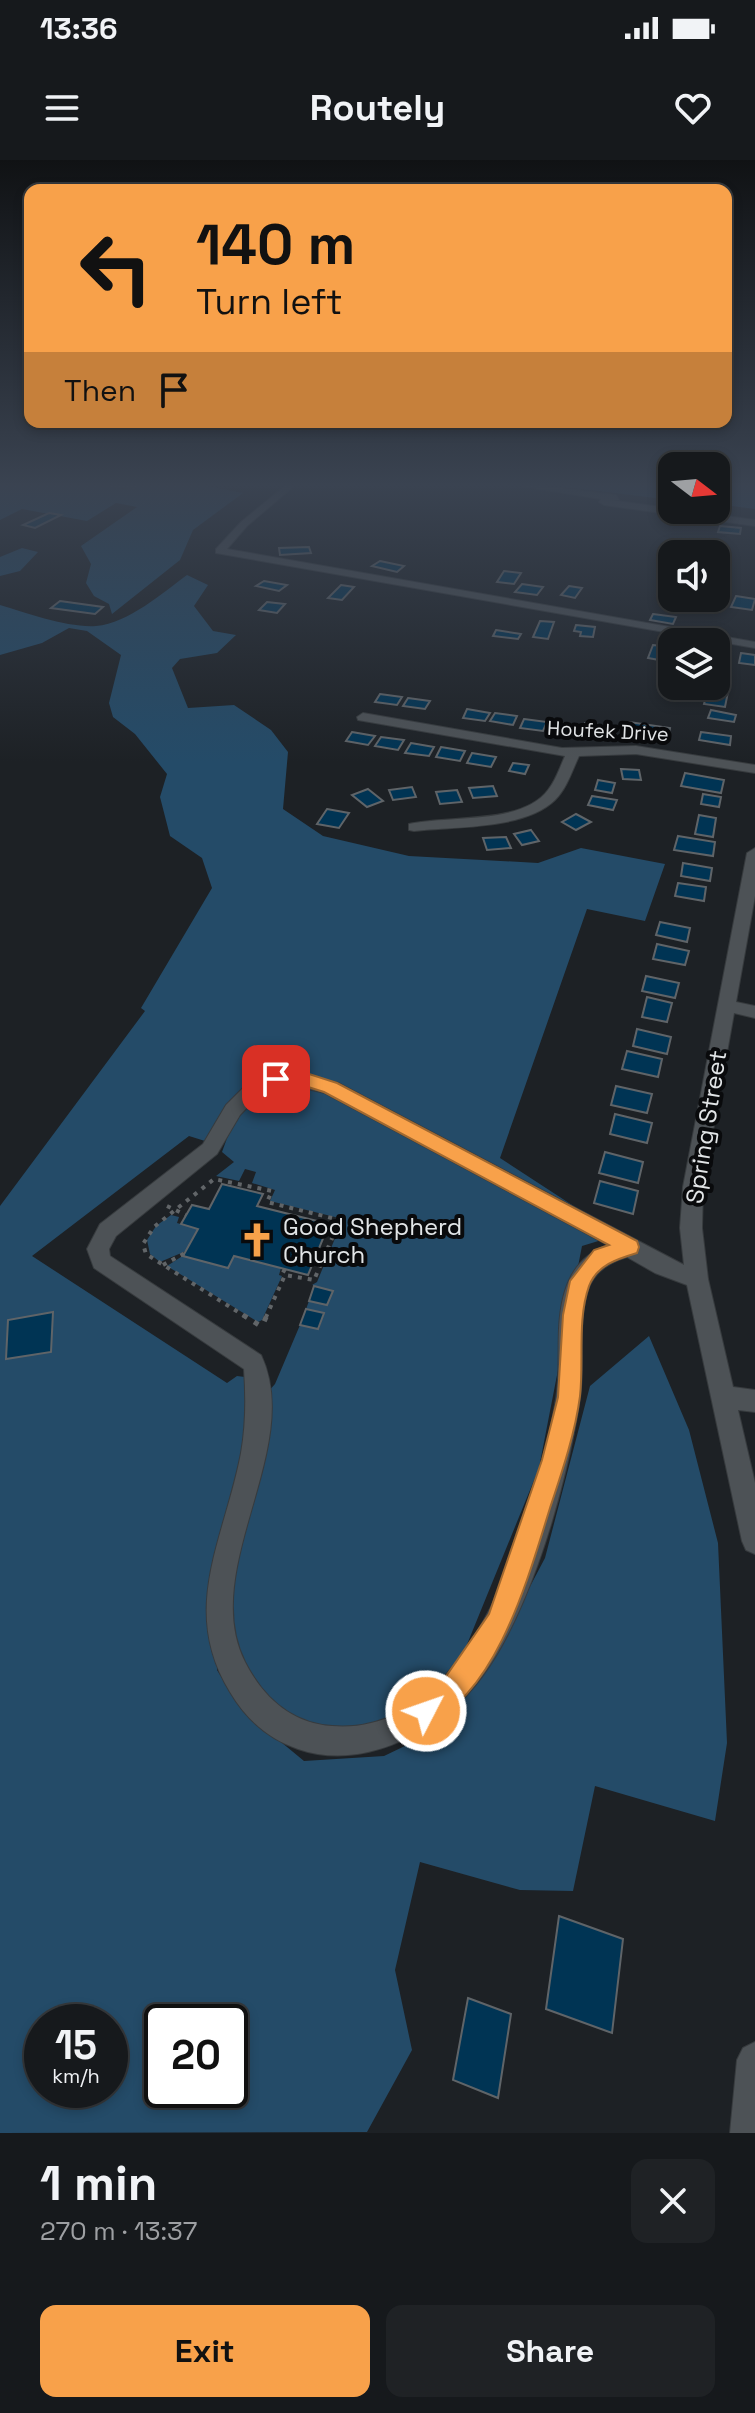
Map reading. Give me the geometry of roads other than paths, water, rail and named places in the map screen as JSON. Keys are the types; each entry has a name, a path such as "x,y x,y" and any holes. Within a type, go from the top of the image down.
{"street":[{"path":"374,578 755,645"},
{"name":"Houfek Drive","path":"363,717 573,754 636,750 755,769"},
{"path":"414,827 506,816 535,808 553,793 573,754"},
{"name":"Spring Street","path":"755,853 693,1187 691,1228 697,1279 755,1541"},
{"path":"725,1005 755,1012"},
{"path":"630,1247 601,1256 580,1281 573,1315 569,1397 554,1460 515,1581 498,1623 477,1658 451,1691 426,1711 369,1738 334,1744 310,1740 284,1730 262,1711 242,1686 225,1649 218,1604 224,1560 258,1424 256,1369 253,1362 242,1354 102,1262 97,1252 98,1241 108,1230 210,1149 233,1110 258,1085 290,1078 331,1088 630,1247 663,1267 697,1279"},
{"path":"722,1396 755,1401"},
{"path":"748,2133 755,2060"}],"place":[{"name":"Good Shepherd Church","path":"257,1240"}]}
